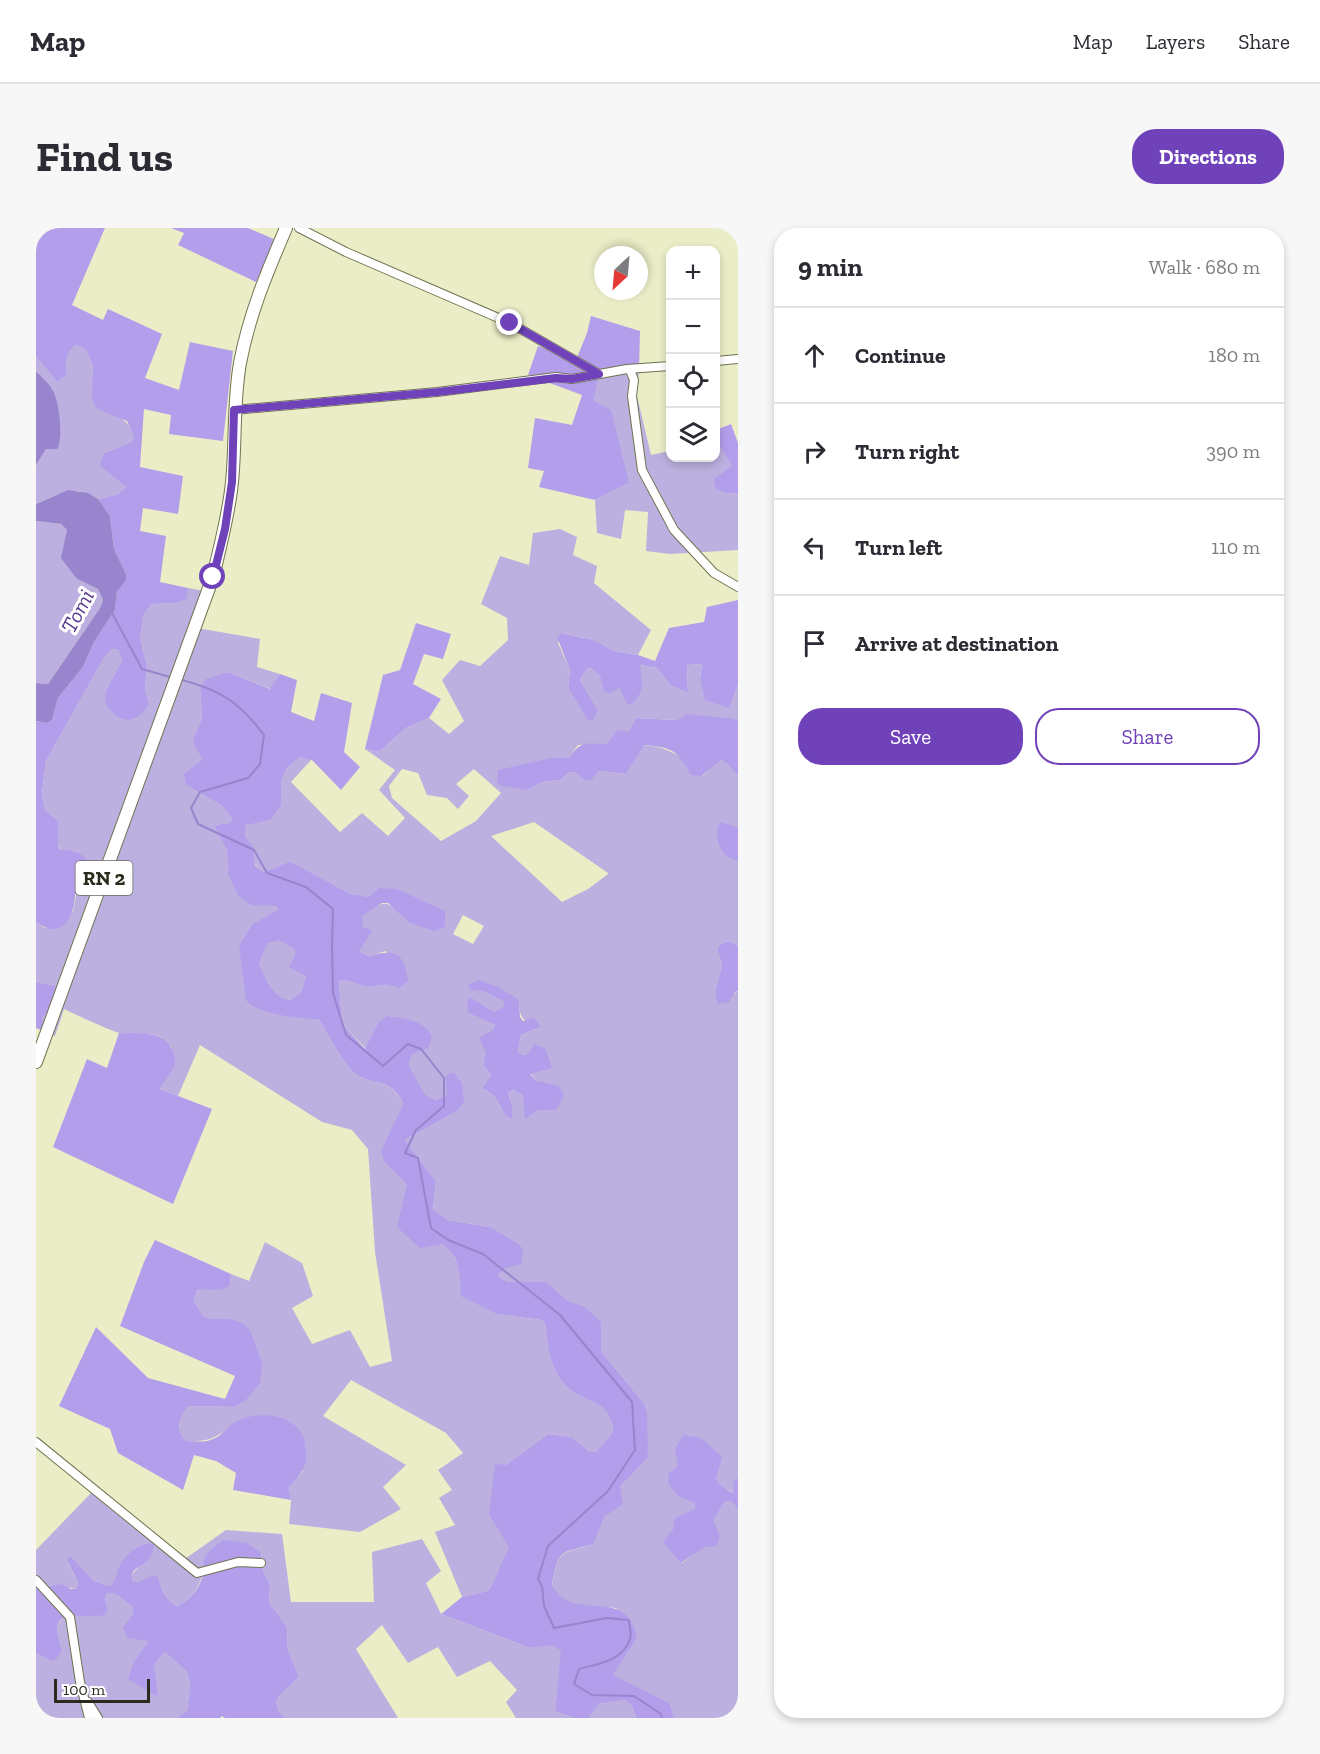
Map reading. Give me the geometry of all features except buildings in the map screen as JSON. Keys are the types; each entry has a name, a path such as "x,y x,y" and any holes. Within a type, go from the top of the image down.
{"main road":[{"name":"RN 2","path":"36,1062 213,577 225,529 232,482 234,410 241,362 260,289 286,228"}],"street":[{"path":"299,228 346,252 510,323 599,374"},
{"path":"720,360 738,359"},
{"path":"234,410 438,392 544,379 572,379 666,366"},
{"path":"630,370 634,380 632,396 642,470 675,530 714,573 738,587"},
{"path":"36,1442 197,1573 238,1562 261,1563"},
{"path":"36,1580 70,1617 80,1682 89,1718"},
{"path":"80,1682 98,1718"}],"shaded area":[{"path":"36,228 105,228 72,305 103,320 108,309 162,334 145,378 179,390 190,342 233,351 223,441 169,434 171,415 144,409 140,467 183,476 178,514 143,508 140,531 166,536 160,582 188,588 187,599 176,603 152,604 144,614 140,638 147,666 145,688 149,704 144,711 133,719 123,719 111,711 105,702 106,690 122,660 118,650 112,649 104,658 46,761 42,794 45,810 58,821 60,849 81,854 88,863 86,875 77,889 69,919 57,929 47,928 36,922 36,721 47,723 52,720 58,698 83,667 94,642 115,610 117,590 126,574 114,549 110,516 98,499 118,494 127,487 103,469 100,464 104,453 131,442 134,437 127,421 99,410 95,406 91,395 93,366 86,350 76,345 72,348 67,358 67,375 57,382 36,357"},
{"path":"171,228 248,228 276,240 256,282 178,245 184,233"},
{"path":"591,316 640,331 639,371 600,370 594,401 611,410 629,483 595,500 539,487 544,471 528,468 535,418 572,425 582,395 528,375 538,346 576,360"},
{"path":"76,345 86,350 93,366 91,395 99,410 117,416 132,430 134,437 131,442 104,453 103,469 128,487 118,494 98,499 89,494 74,491 36,504 36,465 46,449 53,390 36,371 36,357 57,382 67,375 68,355"},
{"path":"600,370 639,371 637,396 651,455 666,452 666,462 720,462 720,447 732,466 727,493 738,494 738,550 670,554 646,551 648,512 625,510 621,539 597,533 595,500 629,483 594,401"},
{"path":"36,371 55,394 59,410 60,437 57,449 46,449 36,465"},
{"path":"731,424 738,443 738,494 716,489 714,479 732,466 720,447 720,428"},
{"path":"68,490 88,493 98,499 110,516 114,549 126,574 126,580 117,591 115,610 94,642 83,667 58,698 52,720 47,723 36,721 36,683 48,684 100,608 103,600 98,589 77,579 61,558 67,530 61,524 36,521 36,504"},
{"path":"36,521 61,524 67,530 77,579 98,589 103,600 100,608 48,684 36,683"},
{"path":"560,529 577,537 573,555 597,566 594,583 651,630 638,655 614,651 594,640 562,633 558,643 570,670 568,687 598,710 580,680 586,670 591,668 619,688 626,703 639,665 657,668 670,685 688,691 687,665 702,664 700,678 729,707 738,685 738,721 735,719 636,718 628,732 607,744 578,745 568,758 551,758 528,790 543,782 561,780 569,772 575,772 591,779 599,771 626,774 643,745 669,751 703,776 720,760 726,761 738,776 738,827 722,822 731,859 738,861 738,946 730,941 720,944 717,949 722,965 715,992 719,1003 738,991 738,1478 734,1479 734,1493 718,1484 716,1479 678,1466 679,1497 695,1504 696,1509 673,1529 664,1542 682,1563 720,1535 712,1520 725,1501 731,1501 738,1510 738,1718 674,1718 670,1703 612,1675 637,1638 616,1608 571,1602 564,1599 552,1586 562,1555 594,1544 620,1487 648,1458 643,1402 601,1351 601,1323 585,1308 568,1301 547,1282 508,1282 498,1276 505,1268 490,1227 448,1220 433,1211 436,1181 405,1140 457,1111 447,1094 435,1100 425,1094 409,1065 412,1054 378,1023 366,1049 342,1024 339,981 369,986 399,987 386,951 369,956 359,951 363,927 361,916 382,904 390,906 408,922 445,911 351,894 290,861 264,872 255,864 254,847 245,836 245,824 271,820 281,806 281,782 287,768 300,757 312,759 291,782 340,832 362,813 388,836 405,818 379,790 395,770 365,749 379,752 406,728 429,718 449,734 464,721 442,680 460,660 480,666 508,640 507,618 481,604 500,556 529,565 533,533","holes":["402,769 418,773 427,795 447,798 458,809 469,796 456,784 474,769 501,793 476,821 441,841 392,798 389,786","534,822 608,874 588,889 562,902 491,836","463,915 484,926 473,944 453,934","483,991 519,1000 523,1019 541,1027 521,1035 518,1052 523,1055 528,1053 534,1044 530,1073 537,1081 523,1096 513,1090 508,1093 513,1108 511,1119 506,1117 495,1097 484,1089 491,1075 483,1065 495,1025 468,1013 471,997 494,1012 504,1008 504,1002"]},
{"path":"188,588 210,592 197,628 260,639 257,667 280,674 271,689 229,672 200,689 202,718 192,741 202,760 186,785 222,806 234,819 231,823 214,825 227,851 228,874 251,904 275,906 278,911 252,924 239,945 272,1013 319,1020 353,1072 367,1080 386,1085 398,1095 403,1104 382,1151 384,1162 407,1185 442,1244 451,1250 459,1267 497,1314 541,1320 545,1324 548,1349 560,1379 573,1392 602,1407 611,1420 613,1432 596,1452 590,1452 572,1437 548,1434 506,1465 489,1515 510,1547 487,1591 462,1597 435,1532 455,1525 439,1498 452,1490 438,1470 463,1453 446,1433 351,1380 323,1416 406,1465 383,1487 401,1509 360,1532 289,1524 291,1500 287,1488 303,1471 237,1421 219,1435 202,1441 186,1441 180,1431 180,1423 188,1406 235,1407 245,1401 231,1320 203,1316 194,1301 197,1290 220,1289 230,1285 231,1274 249,1281 265,1242 302,1263 313,1296 292,1308 312,1344 350,1330 370,1367 392,1361 375,1252 368,1149 352,1130 322,1122 200,1045 178,1096 160,1089 165,1080 172,1048 159,1036 116,1032 64,1009 55,1036 43,1023 42,1018 58,1002 56,986 36,982 36,922 45,928 73,912 77,890 86,876 77,852 61,849 58,844 58,821 45,810 42,794 46,761 104,658 112,649 118,650 122,660 106,690 149,704 145,688 147,666 140,638 144,614 152,604 176,603 186,599"},
{"path":"738,600 738,685 729,708 705,700 700,678 702,664 687,665 688,692 670,685 657,668 640,665 641,691 631,705 626,703 619,688 610,693 604,692 600,675 591,668 586,670 580,680 598,710 593,720 588,720 568,687 570,670 557,637 561,633 594,640 614,651 638,655 655,661 669,628 704,622 707,607"},
{"path":"416,623 451,634 443,659 424,654 413,684 441,699 429,718 406,728 379,752 365,749 383,675 400,670"},
{"path":"229,672 270,689 280,674 297,680 291,712 314,721 321,693 352,703 344,752 360,767 341,790 312,760 300,757 287,768 281,782 281,806 271,820 245,825 245,836 254,847 255,865 264,872 290,861 351,894 369,897 379,888 397,889 445,911 445,927 434,931 408,922 388,903 382,903 362,916 363,927 372,931 359,951 369,956 386,953 397,955 404,964 408,981 399,988 389,985 364,986 349,981 339,981 342,1024 365,1049 378,1023 387,1016 419,1023 429,1031 432,1037 428,1048 412,1054 409,1065 425,1094 435,1100 447,1094 446,1077 449,1073 454,1073 462,1083 464,1102 457,1111 405,1140 436,1181 433,1210 448,1220 490,1227 520,1245 523,1251 521,1264 505,1268 498,1276 508,1282 547,1282 568,1301 585,1307 601,1322 601,1351 643,1402 647,1413 648,1458 620,1487 623,1504 605,1516 594,1544 562,1554 552,1585 561,1597 572,1602 622,1612 631,1622 637,1638 613,1675 670,1703 674,1718 636,1718 633,1708 626,1700 598,1704 589,1718 574,1718 555,1711 561,1651 553,1645 530,1648 441,1614 462,1597 487,1591 509,1547 489,1515 495,1464 506,1465 548,1434 572,1437 590,1452 596,1452 613,1432 611,1421 602,1407 573,1392 560,1379 548,1349 545,1324 541,1320 497,1314 461,1296 458,1267 453,1254 442,1244 420,1248 397,1227 407,1185 384,1162 381,1151 403,1104 393,1089 387,1085 367,1080 353,1072 319,1020 270,1013 246,1000 239,945 252,924 278,910 275,906 251,905 238,895 228,874 227,851 214,825 230,823 233,819 222,806 186,785 184,774 202,760 192,741 202,718 200,689 206,679","holes":["279,940 294,949 295,955 289,967 306,976 301,992 290,1000 274,991 259,963 268,943"]},
{"path":"687,714 738,721 738,776 726,762 721,760 702,776 691,775 678,755 668,749 644,745 626,774 599,771 591,780 585,780 575,772 569,772 561,780 543,782 528,790 501,786 497,782 498,770 551,758 568,758 577,748 585,744 607,744 617,730 628,732 636,718 677,720"},
{"path":"722,822 738,827 738,861 727,856 720,848 717,832"},
{"path":"279,939 294,949 306,976 301,992 290,1000 274,991 259,963 268,942"},
{"path":"730,941 738,946 738,991 729,1002 718,1004 715,992 722,965 717,949 720,944"},
{"path":"478,980 498,987 519,1000 520,1017 523,1021 534,1018 541,1027 521,1035 518,1052 523,1055 528,1053 534,1044 545,1048 552,1068 530,1074 537,1081 559,1086 564,1096 556,1110 538,1110 525,1119 523,1096 513,1090 508,1093 513,1108 512,1119 506,1117 495,1097 483,1088 491,1075 483,1065 486,1053 479,1038 493,1030 495,1025 468,1013 467,1002 471,997 494,1012 504,1007 504,1002 483,991 471,990 468,985"},
{"path":"36,982 56,986 60,991 58,1002 42,1018 55,1036 36,1028"},
{"path":"119,1033 143,1033 164,1039 173,1051 175,1063 160,1089 212,1109 173,1204 53,1147 87,1059 107,1068"},
{"path":"155,1240 231,1274 230,1285 226,1288 197,1290 194,1301 203,1316 214,1319 231,1319 242,1323 250,1330 262,1363 260,1383 245,1401 235,1407 188,1406 182,1416 180,1431 186,1441 203,1441 217,1437 235,1422 247,1417 266,1415 293,1424 304,1439 306,1458 302,1472 288,1488 291,1500 233,1490 236,1473 216,1461 194,1455 183,1490 118,1453 110,1429 59,1406 96,1327 148,1378 225,1399 235,1376 120,1326 144,1262"},
{"path":"683,1435 701,1438 722,1457 716,1479 719,1484 733,1493 734,1479 738,1478 738,1510 731,1501 725,1501 713,1520 720,1535 717,1546 705,1547 681,1563 663,1542 673,1529 675,1518 695,1509 695,1504 679,1497 668,1484 669,1473 678,1466 675,1449"},
{"path":"92,1492 182,1561 226,1530 282,1534 291,1602 374,1602 372,1552 422,1539 441,1571 426,1583 441,1614 530,1648 553,1644 562,1651 555,1711 574,1718 516,1718 506,1702 517,1690 490,1661 457,1677 438,1647 408,1663 382,1625 356,1649 398,1718 286,1718 279,1712 276,1701 299,1676 288,1650 287,1627 269,1602 270,1585 263,1570 261,1553 204,1572 191,1596 177,1606 164,1593 158,1576 153,1575 137,1582 132,1580 135,1571 150,1557 155,1544 119,1566 115,1583 110,1586 94,1581 70,1557 67,1562 78,1582 77,1588 36,1586 36,1550"},
{"path":"224,1540 247,1543 261,1553 263,1570 270,1585 269,1602 287,1627 288,1650 299,1676 276,1701 279,1712 286,1718 225,1718 222,1716 220,1718 177,1718 187,1711 190,1684 187,1672 165,1652 154,1665 158,1697 128,1679 134,1661 149,1641 127,1638 123,1627 133,1613 133,1607 114,1593 108,1593 105,1598 108,1609 105,1615 74,1616 61,1620 58,1626 58,1636 62,1651 55,1660 50,1661 36,1653 36,1586 42,1588 61,1584 71,1589 77,1588 78,1582 67,1561 70,1556 94,1581 110,1586 114,1582 120,1565 130,1553 145,1544 155,1544 150,1558 134,1571 132,1580 137,1582 153,1575 158,1576 164,1593 177,1606 195,1591 203,1576 205,1557 212,1548"},
{"path":"108,1593 114,1593 133,1607 133,1613 123,1627 150,1641 134,1661 154,1665 165,1652 187,1672 190,1684 187,1711 177,1718 36,1718 36,1653 50,1661 62,1651 58,1637 61,1620 75,1613 108,1609 105,1598"},
{"path":"626,1700 633,1708 636,1718 589,1718 597,1704"}],"waterway":[{"path":"112,613 142,669 170,677"},
{"path":"182,680 208,688 229,699 247,714 264,735 260,764 248,778 200,792 191,808 198,824 254,850 267,873 306,887 333,909 333,993 346,1035 383,1066 408,1044 421,1049 444,1078 444,1106 416,1130 405,1153 418,1158 431,1228 448,1240 483,1254 560,1315 632,1402 635,1450 608,1491 548,1546 538,1579 542,1586 544,1606 554,1628 607,1618 629,1620 631,1637 622,1652 602,1663 579,1669 574,1684 592,1695 634,1696 661,1714 662,1718"}],"route":[{"path":"213,577 225,529 232,482 234,410 438,392 497,383 556,378 572,379 599,374 510,323"}],"water label":[{"name":"Tomi","path":"77,611"}]}
